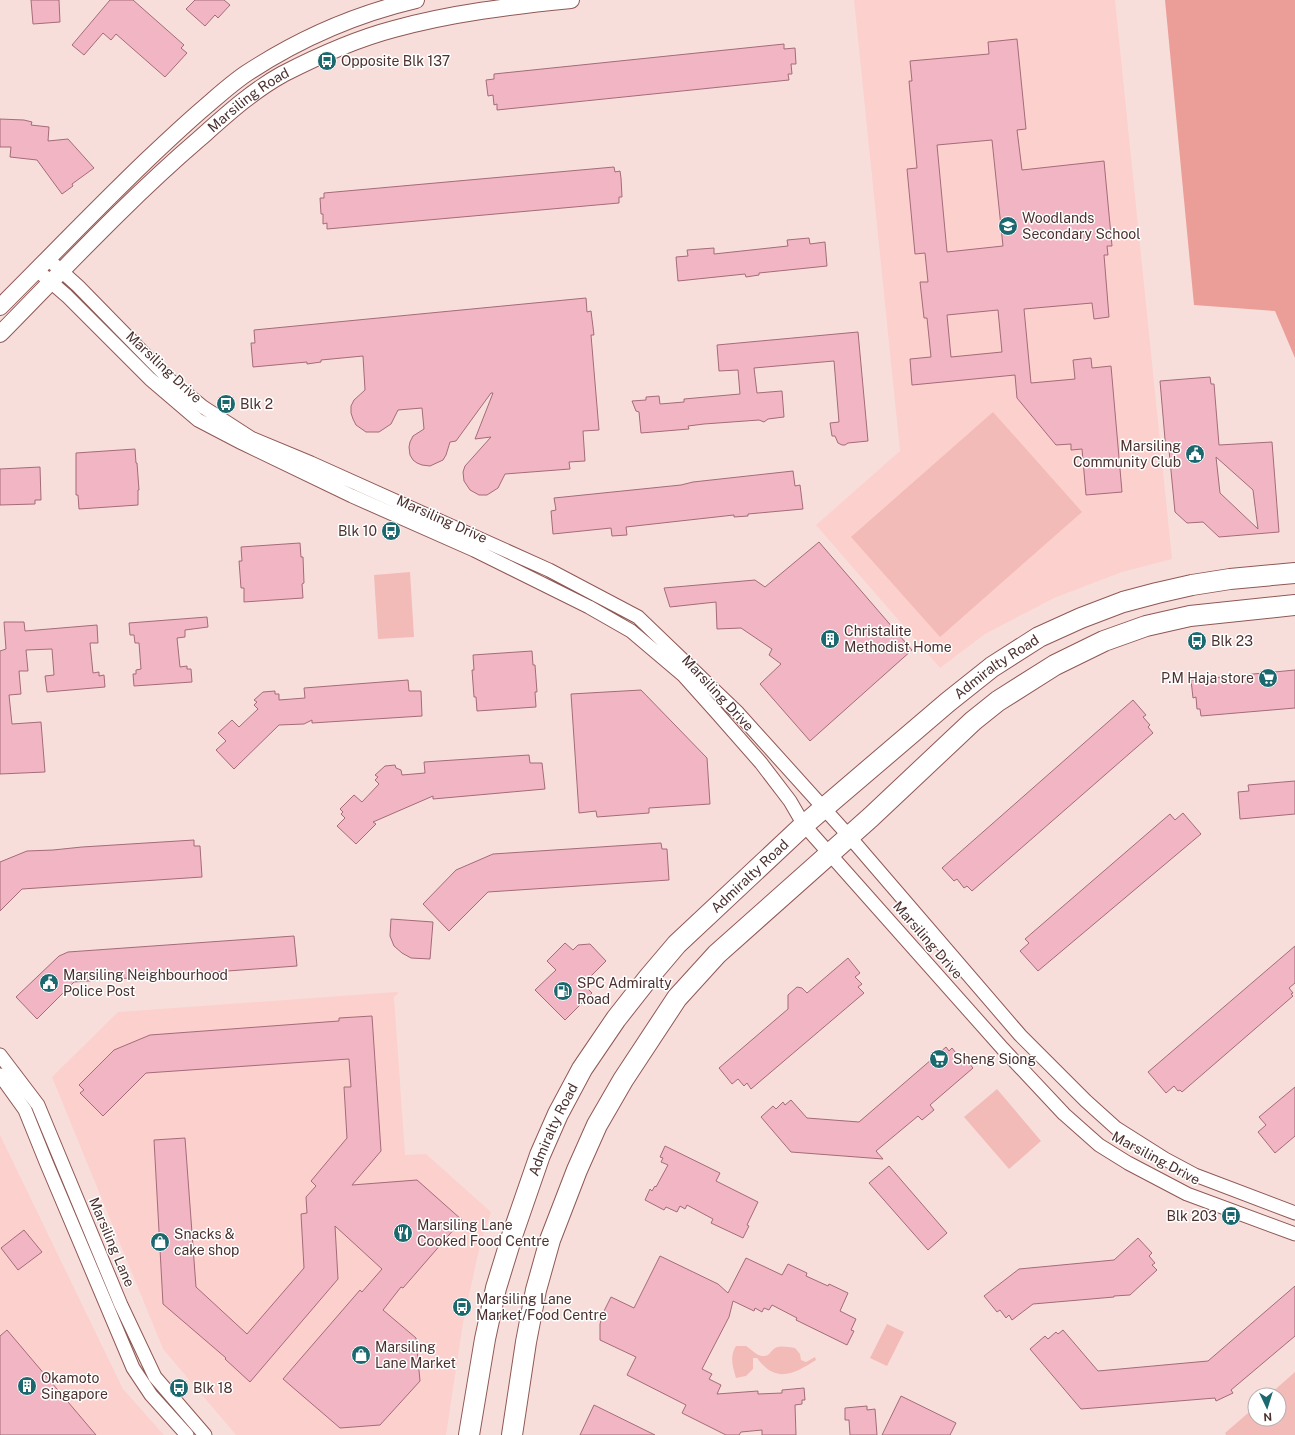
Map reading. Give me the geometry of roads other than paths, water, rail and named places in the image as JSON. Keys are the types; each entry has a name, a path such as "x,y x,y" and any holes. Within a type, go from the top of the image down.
{"main road":[{"name":"Admiralty Road","path":"469,1435 485,1339 496,1288 540,1155 558,1114 582,1069 616,1019 677,944 823,808 948,702 992,667 1039,636 1123,602 1157,593 1192,585 1230,579 1295,573"},
{"name":"Admiralty Road","path":"512,1435 526,1342 536,1290 554,1228 577,1170 597,1126 623,1080 678,998 717,954 848,835 871,817 986,711 998,701 1055,665 1104,641 1146,626 1190,616 1295,605"}],"street":[{"name":"Marsiling Road","path":"0,308 42,264 172,135 225,89 246,73 303,41 352,19 391,6 416,0"},
{"name":"Marsiling Road","path":"0,334 143,189 238,105 282,75 324,54 393,29 431,20 498,8 571,0"},
{"name":"Marsiling Drive","path":"42,264 62,272 170,380 203,407 251,438 311,463 549,570 638,617 738,713 848,835 1020,1035 1086,1101 1116,1128 1165,1159 1195,1175 1295,1213"},
{"name":"Marsiling Drive","path":"42,264 51,283 67,296 150,379 198,420 352,496 474,550 589,607 631,631 683,675 761,763 790,802 804,825 1003,1049 1064,1114 1099,1145 1128,1163 1186,1194 1295,1234"},
{"name":"Marsiling Lane","path":"0,1055 38,1105 121,1305 155,1377 205,1435"},
{"path":"0,1075 25,1110 133,1368 151,1395 187,1435"},
{"path":"108,1311 121,1305"}],"place":[{"name":"Opposite Blk 137","path":"327,61"},
{"name":"Woodlands Secondary School","path":"1008,226"},
{"name":"Blk 2","path":"226,404"},
{"name":"Marsiling Community Club","path":"1195,454"},
{"name":"Blk 10","path":"391,531"},
{"name":"Christalite Methodist Home","path":"830,639"},
{"name":"Blk 23","path":"1197,641"},
{"name":"P.M Haja store","path":"1268,678"},
{"name":"Marsiling Neighbourhood Police Post","path":"49,983"},
{"name":"SPC Admiralty Road","path":"563,991"},
{"name":"Sheng Siong","path":"939,1059"},
{"name":"Blk 203","path":"1231,1216"},
{"name":"Marsiling Lane Cooked Food Centre","path":"403,1233"},
{"name":"Snacks & cake shop","path":"160,1242"},
{"name":"Marsiling Lane Market/Food Centre","path":"462,1307"},
{"name":"Marsiling Lane Market","path":"361,1355"},
{"name":"Okamoto Singapore","path":"27,1386"},
{"name":"Blk 18","path":"179,1388"}]}
